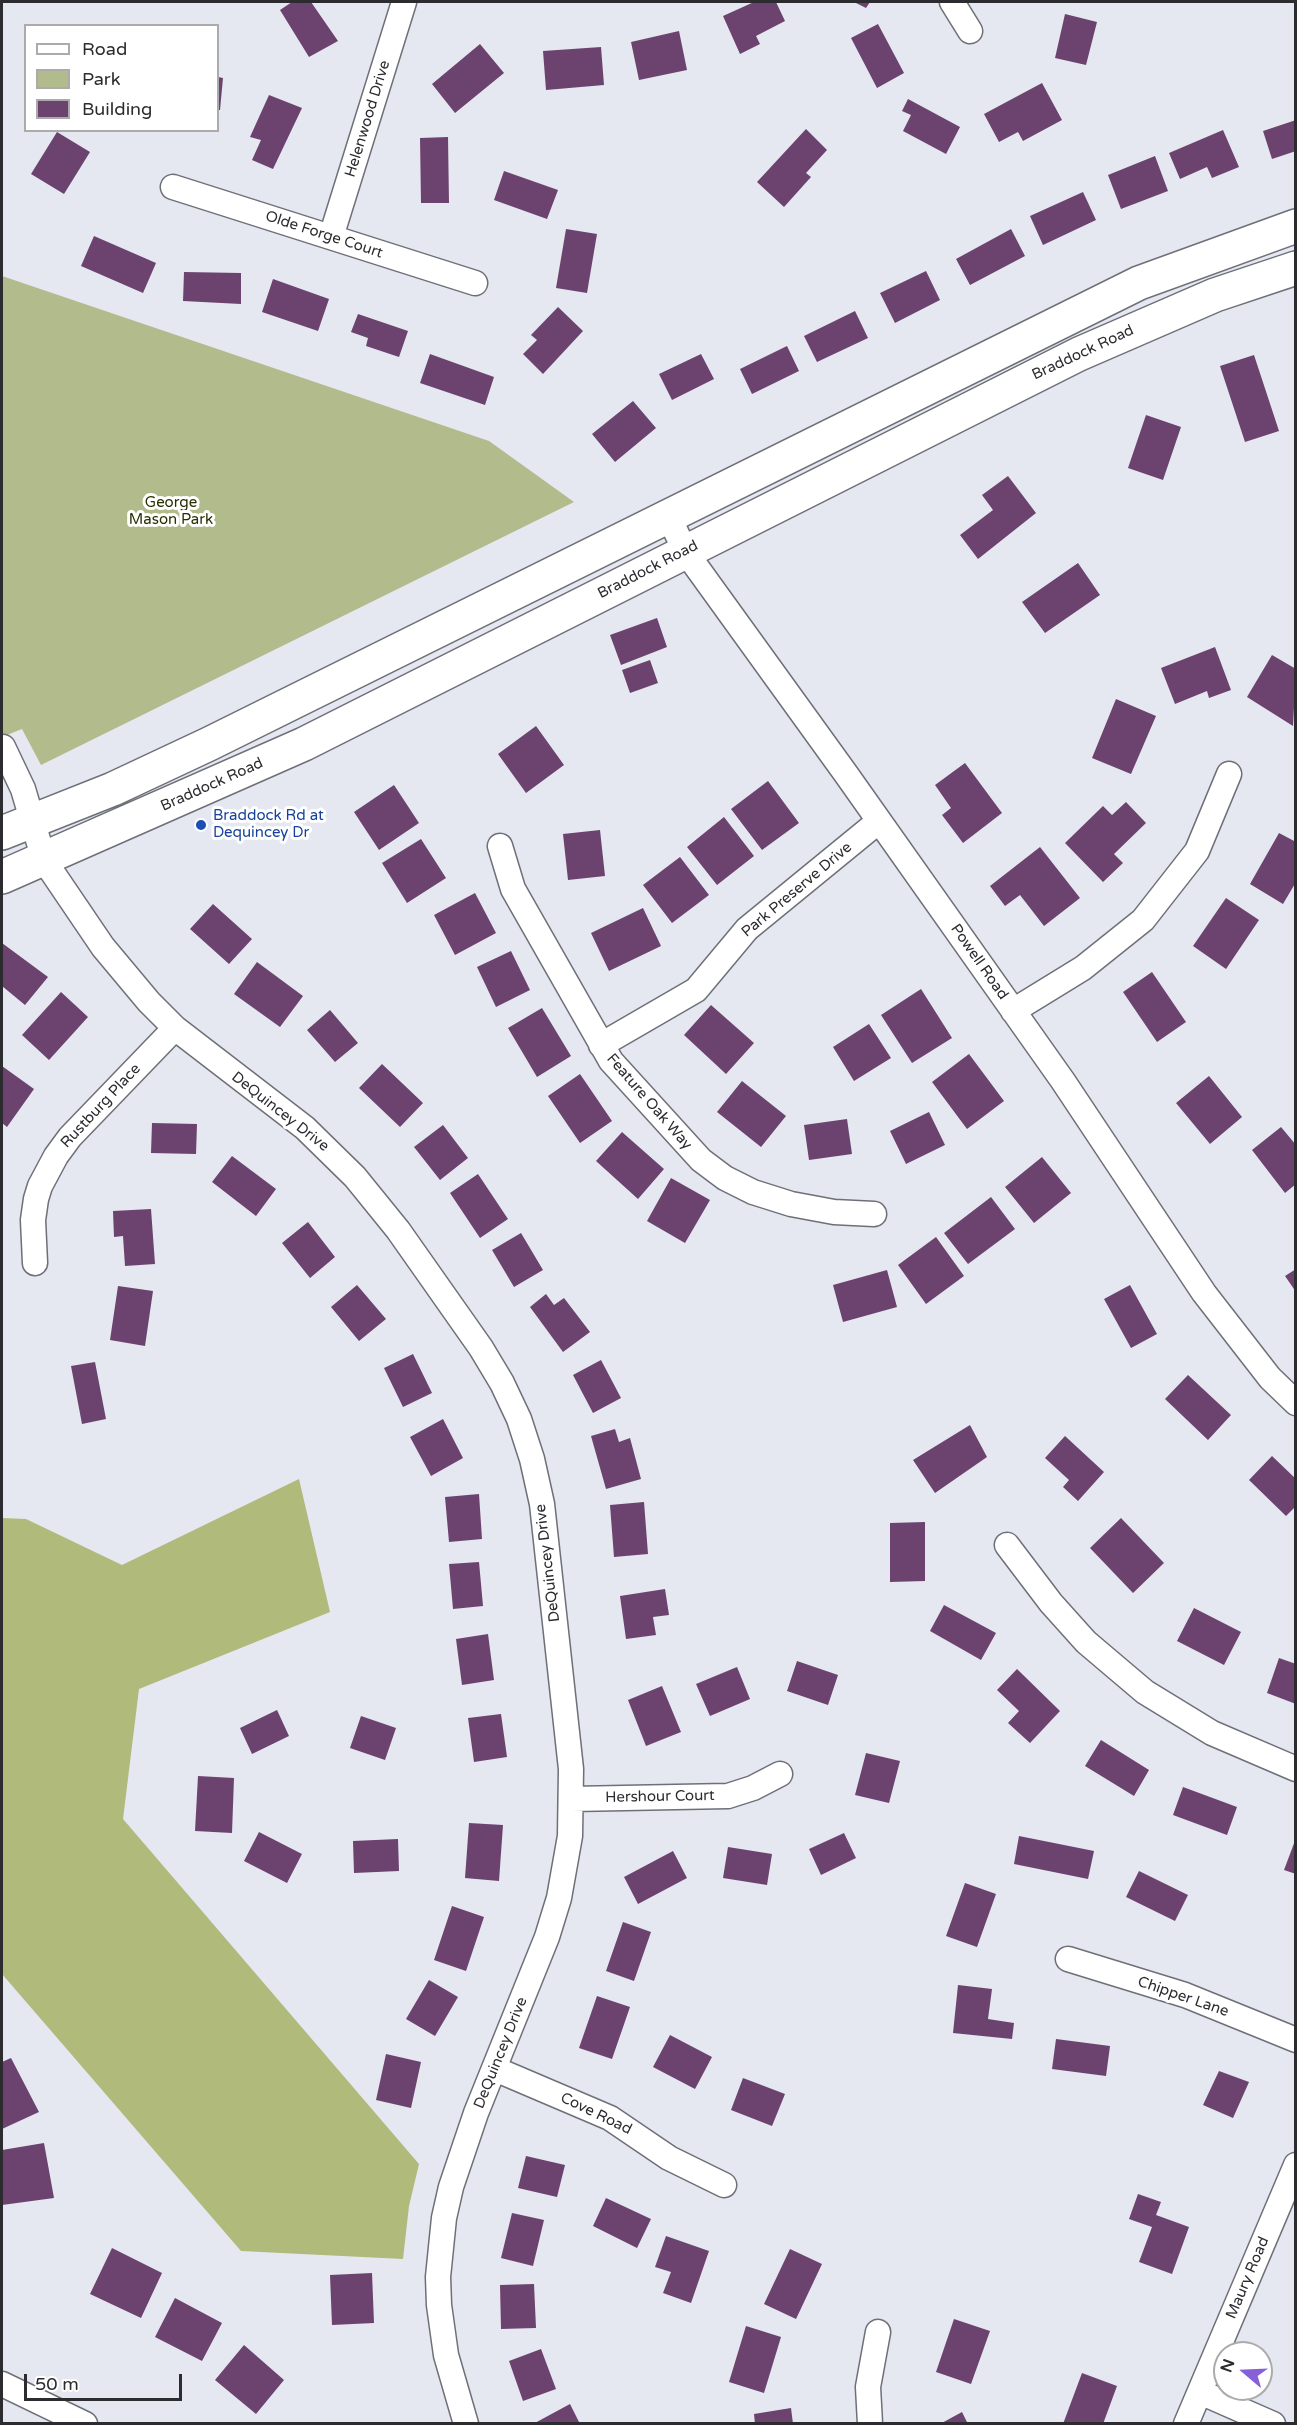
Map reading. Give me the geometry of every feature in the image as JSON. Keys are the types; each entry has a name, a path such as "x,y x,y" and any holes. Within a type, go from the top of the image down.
{"main road":[{"path":"2,833 113,789 209,744 669,517 957,371 1139,283 1296,226"},
{"name":"Braddock Road","path":"2,877 304,744 1078,354 1215,295 1296,268"}],"street":[{"name":"Helenwood Drive","path":"331,237 405,2"},
{"path":"952,2 970,31"},
{"name":"Olde Forge Court","path":"173,187 475,283"},
{"name":"Powell Road","path":"669,517 685,551 1013,1011 1210,1301 1270,1378 1296,1403"},
{"name":"DeQuincey Drive","path":"2,748 23,789 44,860 103,947 149,1002 175,1028 305,1128 355,1177 398,1230 502,1383 519,1419 532,1459 542,1504 571,1769 572,1799 566,1870 559,1898 495,2069 476,2113 451,2187 440,2244 439,2305 446,2355 466,2424"},
{"path":"1013,1011 1083,969 1143,920 1197,851 1229,774"},
{"name":"Park Preserve Drive","path":"601,1045 696,990 747,929 879,821"},
{"name":"Feature Oak Way","path":"501,846 513,889 611,1061 673,1132 701,1160 725,1178 753,1192 791,1204 834,1212 874,1214"},
{"name":"Rustburg Place","path":"35,1263 33,1220 36,1199 56,1156 70,1137 175,1028"},
{"path":"1007,1545 1051,1603 1086,1642 1145,1692 1212,1733 1296,1769"},
{"name":"Hershour Court","path":"572,1799 728,1796 753,1788 780,1774"},
{"name":"Chipper Lane","path":"1068,1959 1185,1995 1296,2040"},
{"name":"Cove Road","path":"495,2069 610,2118 669,2158 724,2185"},
{"name":"Maury Road","path":"1186,2424 1290,2197 1296,2165"},
{"path":"870,2424 867,2387 878,2332"},
{"path":"2,2384 85,2424"},
{"path":"1200,2392 1273,2424"}],"green space":[{"name":"George Mason Park","path":"2,276 489,441 574,502 41,765 22,729 2,737"},
{"path":"299,1479 330,1612 139,1689 123,1819 419,2164 409,2206 403,2259 241,2251 2,1974 2,1518 26,1519 122,1565"}],"building":[{"path":"292,2 311,2 338,41 309,57 280,10"},
{"path":"754,2 776,2 785,21 756,36 760,44 740,54 723,16"},
{"path":"854,2 870,2 866,8"},
{"path":"1065,14 1097,22 1086,65 1055,58"},
{"path":"878,24 904,73 877,88 851,38"},
{"path":"679,31 687,70 639,80 631,42"},
{"path":"480,44 504,73 455,113 432,84"},
{"path":"601,47 604,85 546,90 543,51"},
{"path":"219,77 223,78 219,110"},
{"path":"1042,83 1062,120 1023,141 1018,132 999,142 984,114"},
{"path":"269,95 302,108 273,169 252,160 261,140 250,137"},
{"path":"908,99 960,127 946,154 903,131 911,115 902,111"},
{"path":"1296,120 1296,151 1272,159 1263,131"},
{"path":"806,129 827,150 806,173 811,177 784,207 757,182"},
{"path":"1223,130 1239,167 1212,178 1207,167 1180,179 1169,153"},
{"path":"57,132 90,152 64,194 31,174"},
{"path":"448,137 449,203 421,203 420,138"},
{"path":"1155,156 1168,191 1121,209 1108,175"},
{"path":"504,171 558,190 547,219 494,200"},
{"path":"1083,192 1096,220 1043,245 1030,216"},
{"path":"566,229 597,234 587,293 556,288"},
{"path":"1011,229 1025,256 970,285 956,259"},
{"path":"94,236 156,263 143,293 81,266"},
{"path":"926,271 940,300 895,323 880,293"},
{"path":"184,272 241,273 241,304 183,301"},
{"path":"273,279 329,299 318,331 262,312"},
{"path":"558,307 583,331 543,374 523,354 537,340 531,335"},
{"path":"855,311 868,338 817,362 804,336"},
{"path":"358,314 408,331 399,357 366,346 368,338 351,332"},
{"path":"787,346 799,371 752,394 740,369"},
{"path":"430,354 494,377 485,405 420,383"},
{"path":"701,354 714,379 672,400 659,374"},
{"path":"1254,355 1279,431 1245,442 1220,366"},
{"path":"633,401 656,428 615,462 592,434"},
{"path":"1146,415 1181,427 1163,480 1128,468"},
{"path":"1008,476 1036,513 978,559 960,535 993,510 982,495"},
{"path":"1078,563 1100,595 1045,633 1022,602"},
{"path":"657,618 667,647 621,665 610,635"},
{"path":"1215,647 1231,690 1209,698 1207,691 1175,704 1161,668"},
{"path":"1272,655 1296,669 1293,726 1247,697"},
{"path":"650,660 658,683 630,693 622,670"},
{"path":"1116,699 1156,716 1131,774 1092,758"},
{"path":"536,726 564,765 526,793 498,754"},
{"path":"965,763 1002,813 963,843 942,815 951,808 935,785"},
{"path":"768,781 799,823 762,850 731,809"},
{"path":"394,785 419,823 379,850 354,812"},
{"path":"1126,802 1146,823 1114,854 1123,863 1103,882 1065,843 1103,806 1112,815"},
{"path":"724,817 754,856 717,885 687,847"},
{"path":"600,830 605,876 568,880 563,834"},
{"path":"1279,833 1296,842 1296,882 1283,904 1250,884"},
{"path":"421,839 446,878 407,903 382,863"},
{"path":"1040,847 1080,898 1044,926 1020,895 1005,906 990,886"},
{"path":"680,857 709,895 672,923 643,885"},
{"path":"475,893 496,933 455,955 434,915"},
{"path":"1226,898 1259,920 1226,969 1193,946"},
{"path":"213,904 252,939 229,964 190,929"},
{"path":"643,908 661,946 609,971 591,933"},
{"path":"2,943 48,977 25,1005 2,986"},
{"path":"511,951 530,990 496,1007 477,967"},
{"path":"257,962 303,996 280,1027 234,994"},
{"path":"1152,972 1186,1022 1157,1042 1123,992"},
{"path":"921,989 952,1038 912,1063 881,1015"},
{"path":"61,992 88,1017 49,1060 22,1035"},
{"path":"711,1005 754,1043 726,1074 684,1035"},
{"path":"542,1008 571,1056 537,1077 508,1028"},
{"path":"330,1010 358,1043 335,1062 307,1030"},
{"path":"869,1024 891,1058 854,1081 833,1047"},
{"path":"969,1054 1004,1101 967,1129 932,1082"},
{"path":"382,1064 423,1103 400,1127 359,1088"},
{"path":"2,1066 34,1089 7,1127 2,1123"},
{"path":"580,1074 612,1121 580,1143 548,1096"},
{"path":"1209,1076 1242,1117 1210,1144 1176,1103"},
{"path":"742,1081 786,1116 761,1147 717,1112"},
{"path":"929,1112 945,1145 906,1164 890,1131"},
{"path":"847,1119 852,1154 809,1160 804,1125"},
{"path":"152,1123 197,1124 196,1154 151,1153"},
{"path":"443,1125 468,1158 440,1180 414,1147"},
{"path":"1281,1127 1296,1145 1296,1184 1285,1193 1252,1150"},
{"path":"622,1132 664,1169 638,1199 596,1161"},
{"path":"232,1156 276,1189 256,1216 212,1182"},
{"path":"1042,1157 1071,1193 1034,1223 1005,1187"},
{"path":"478,1174 508,1219 480,1238 450,1193"},
{"path":"671,1178 710,1200 685,1243 647,1221"},
{"path":"991,1197 1015,1229 968,1264 944,1233"},
{"path":"151,1209 155,1264 125,1266 123,1236 114,1237 113,1211"},
{"path":"308,1222 335,1257 310,1278 282,1243"},
{"path":"521,1233 543,1270 514,1287 492,1250"},
{"path":"936,1237 964,1276 926,1304 898,1265"},
{"path":"1296,1269 1296,1292 1285,1276"},
{"path":"887,1270 897,1307 843,1322 833,1285"},
{"path":"357,1285 386,1319 359,1341 331,1307"},
{"path":"1130,1285 1157,1334 1131,1348 1104,1299"},
{"path":"118,1286 153,1291 145,1346 110,1340"},
{"path":"546,1294 554,1305 564,1298 590,1332 563,1352 530,1307"},
{"path":"413,1354 432,1393 403,1407 384,1368"},
{"path":"601,1360 621,1398 593,1413 573,1375"},
{"path":"95,1362 106,1419 82,1424 71,1366"},
{"path":"1188,1375 1231,1415 1208,1440 1165,1399"},
{"path":"443,1419 463,1458 431,1476 410,1437"},
{"path":"970,1425 987,1457 935,1493 913,1460"},
{"path":"615,1429 619,1442 630,1438 641,1479 606,1489 591,1436"},
{"path":"1065,1436 1104,1472 1078,1501 1063,1487 1069,1480 1045,1458"},
{"path":"1272,1456 1296,1479 1296,1506 1286,1516 1249,1480"},
{"path":"479,1494 482,1539 449,1542 445,1497"},
{"path":"644,1502 648,1554 614,1557 610,1505"},
{"path":"1121,1518 1164,1563 1133,1593 1090,1548"},
{"path":"925,1522 925,1581 890,1582 890,1523"},
{"path":"479,1562 483,1606 453,1609 449,1564"},
{"path":"665,1589 669,1615 653,1617 656,1635 626,1639 620,1596"},
{"path":"944,1605 996,1633 981,1660 930,1631"},
{"path":"1194,1608 1241,1632 1224,1665 1177,1641"},
{"path":"488,1634 494,1680 462,1685 456,1639"},
{"path":"1279,1658 1296,1664 1296,1704 1267,1693"},
{"path":"797,1661 838,1675 828,1705 787,1691"},
{"path":"737,1667 750,1699 710,1716 696,1684"},
{"path":"1017,1669 1060,1711 1030,1743 1008,1723 1019,1711 997,1690"},
{"path":"662,1686 681,1732 646,1746 628,1700"},
{"path":"277,1710 289,1736 252,1754 240,1728"},
{"path":"501,1714 507,1757 474,1762 468,1718"},
{"path":"361,1716 396,1728 385,1760 350,1748"},
{"path":"1101,1740 1149,1770 1134,1796 1085,1766"},
{"path":"866,1753 900,1761 889,1803 855,1795"},
{"path":"198,1776 234,1778 232,1833 195,1831"},
{"path":"1183,1787 1237,1807 1227,1835 1173,1815"},
{"path":"469,1823 503,1825 499,1881 465,1878"},
{"path":"259,1832 302,1854 287,1883 244,1861"},
{"path":"844,1833 856,1858 821,1875 809,1849"},
{"path":"1019,1836 1094,1851 1088,1879 1014,1864"},
{"path":"1296,1838 1296,1874 1284,1870"},
{"path":"398,1839 399,1871 354,1873 353,1841"},
{"path":"728,1847 772,1854 767,1885 723,1878"},
{"path":"673,1851 687,1878 638,1904 624,1877"},
{"path":"1139,1871 1188,1895 1175,1921 1126,1897"},
{"path":"965,1883 996,1894 977,1947 946,1936"},
{"path":"452,1906 484,1917 466,1971 434,1960"},
{"path":"623,1922 651,1932 634,1981 606,1971"},
{"path":"429,1980 458,1997 435,2036 406,2019"},
{"path":"958,1985 992,1989 988,2019 1014,2023 1012,2039 953,2033"},
{"path":"597,1996 630,2007 612,2059 579,2048"},
{"path":"670,2035 712,2057 695,2089 653,2067"},
{"path":"1056,2039 1110,2046 1106,2076 1052,2069"},
{"path":"386,2054 421,2062 411,2108 376,2100"},
{"path":"11,2058 39,2112 2,2129 2,2062"},
{"path":"1219,2071 1249,2082 1233,2118 1203,2105"},
{"path":"743,2078 785,2094 772,2126 731,2110"},
{"path":"44,2143 54,2198 2,2205 2,2150"},
{"path":"526,2156 565,2165 557,2197 518,2188"},
{"path":"1138,2194 1161,2202 1156,2215 1189,2227 1172,2274 1139,2262 1152,2227 1129,2219"},
{"path":"606,2198 651,2219 637,2248 593,2226"},
{"path":"512,2213 544,2220 533,2266 501,2258"},
{"path":"666,2236 709,2251 691,2303 663,2293 671,2272 655,2267"},
{"path":"112,2248 162,2273 141,2318 90,2294"},
{"path":"790,2249 822,2264 796,2319 764,2304"},
{"path":"372,2273 374,2323 332,2325 330,2275"},
{"path":"534,2284 536,2328 501,2329 500,2285"},
{"path":"175,2298 222,2323 202,2361 155,2337"},
{"path":"954,2319 990,2331 971,2384 936,2372"},
{"path":"746,2326 781,2337 764,2393 729,2382"},
{"path":"244,2345 284,2380 256,2414 215,2380"},
{"path":"541,2349 556,2389 523,2401 509,2361"},
{"path":"1082,2373 1117,2386 1103,2424 1063,2424"},
{"path":"570,2404 580,2424 533,2424"},
{"path":"791,2408 793,2424 755,2424 754,2414"},
{"path":"962,2412 968,2424 940,2424"}],"place":[{"name":"Braddock Rd at Dequincey Dr","path":"201,825"}]}
